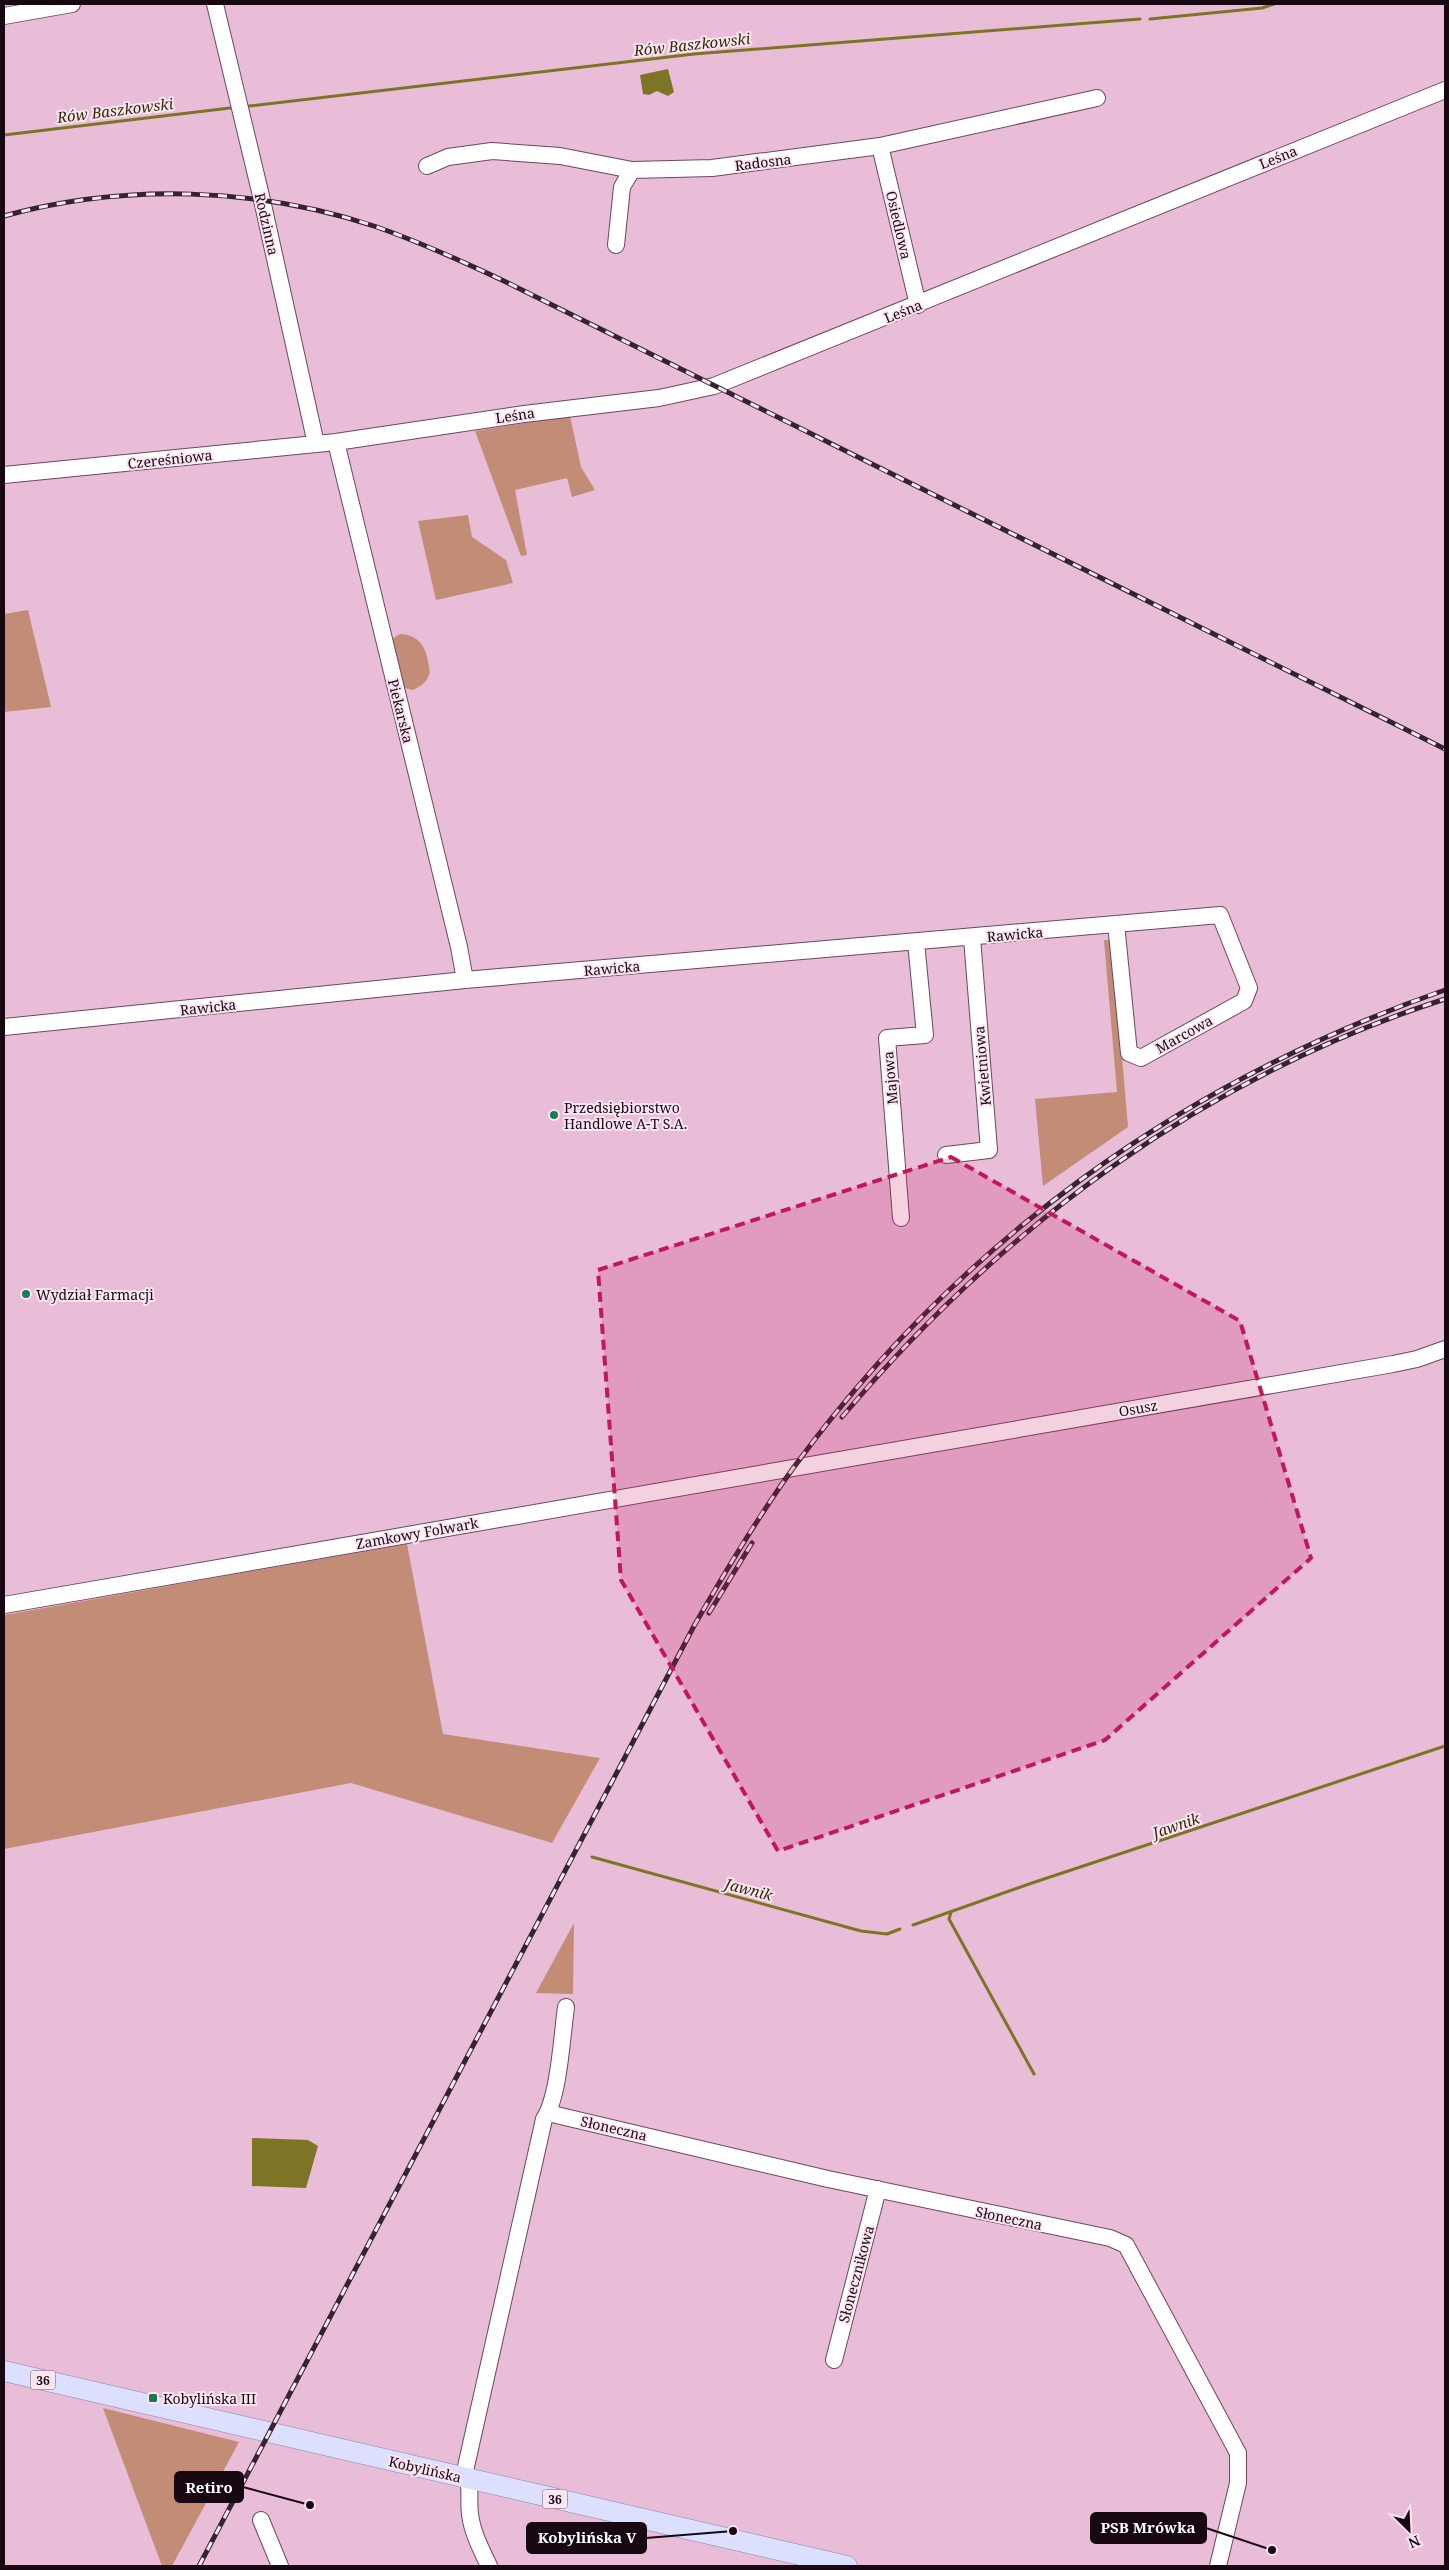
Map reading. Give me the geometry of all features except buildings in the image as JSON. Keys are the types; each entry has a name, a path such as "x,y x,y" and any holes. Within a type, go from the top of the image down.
{"main road":[{"name":"Kobylińska","path":"4,2371 847,2566"}],"street":[{"path":"4,16 72,4"},
{"name":"Rodzinna","path":"215,4 262,200 316,444"},
{"name":"Leśna","path":"336,442 428,427 691,392 714,386 1445,90"},
{"name":"Radosna","path":"427,166 448,157 492,151 560,156 632,170 712,168 880,146 1097,98"},
{"name":"Osiedlowa","path":"880,146 918,305"},
{"path":"616,245 622,187 632,170"},
{"name":"Czereśniowa","path":"4,475 336,442"},
{"name":"Piekarska","path":"336,442 455,928 465,980"},
{"name":"Rawicka","path":"4,1027 465,980 972,938 1220,915"},
{"name":"Marcowa","path":"1116,924 1129,1053 1141,1058 1244,1001 1249,988 1220,915"},
{"name":"Kwietniowa","path":"946,1156 989,1150 972,938"},
{"name":"Majowa","path":"901,1218 887,1038 924,1035 916,942"},
{"name":"Osusz","path":"830,1462 1393,1364 1417,1359 1445,1349"},
{"name":"Zamkowy Folwark","path":"4,1605 830,1462"},
{"path":"489,2566 474,2533 471,2520 470,2480 465,2471 544,2119 548,2113 557,2075 566,2007"},
{"name":"Słoneczna","path":"548,2113 878,2189 1110,2238 1126,2244 1238,2453 1238,2483 1218,2566"},
{"name":"Słonecznikowa","path":"834,2360 878,2189"},
{"path":"261,2520 280,2566"}],"highlighted area":[{"path":"951,1157 1240,1321 1311,1558 1105,1740 778,1851 621,1580 598,1270"}],"shaded area":[{"path":"668,69 674,92 668,96 657,91 649,95 643,94 640,75"},
{"path":"570,416 581,467 595,490 572,497 567,478 515,490 527,555 521,556 475,431"},
{"path":"468,515 472,537 506,560 513,583 436,600 418,521"},
{"path":"28,610 51,707 4,712 4,614"},
{"path":"400,634 412,636 420,642 427,655 430,669 429,675 424,683 413,690 401,687 392,639"},
{"path":"1104,940 1112,940 1128,1127 1043,1186 1035,1099 1117,1092"},
{"path":"407,1544 443,1734 600,1758 552,1843 351,1783 4,1849 4,1615"},
{"path":"574,1923 573,1994 536,1993"},
{"path":"252,2138 308,2140 318,2146 306,2188 252,2186"},
{"path":"103,2408 239,2442 172,2566 162,2566"}],"waterway":[{"name":"Rów Baszkowski","path":"1150,19 1262,8 1274,4"},
{"name":"Rów Baszkowski","path":"249,106 694,54 1140,19"},
{"name":"Rów Baszkowski","path":"4,135 230,108"},
{"name":"Jawnik","path":"913,1925 1032,1883 1445,1746"},
{"name":"Jawnik","path":"592,1857 861,1931 887,1934 900,1929"},
{"path":"951,1912 949,1919 1034,2074"}],"railway":[{"path":"4,216 50,205 97,198 144,194 191,194 239,197 286,204 332,214 394,233 506,282 1445,749"},
{"path":"199,2566 694,1626 742,1545 794,1467 859,1386 928,1310 1003,1241 1082,1179 1167,1122 1255,1072 1348,1028 1445,990"},
{"path":"842,1417 904,1347 971,1282 1041,1221 1114,1165 1192,1115 1273,1070 1357,1031 1445,999"},
{"path":"709,1613 752,1543"}],"place":[{"name":"Przedsiębiorstwo Handlowe A-T S.A.","path":"554,1115"},
{"name":"Wydział Farmacji","path":"26,1294"},
{"name":"Kobylińska III","path":"153,2398"},
{"name":"Retiro","path":"310,2505"},
{"name":"Kobylińska V","path":"733,2531"},
{"name":"PSB Mrówka","path":"1272,2550"}]}
